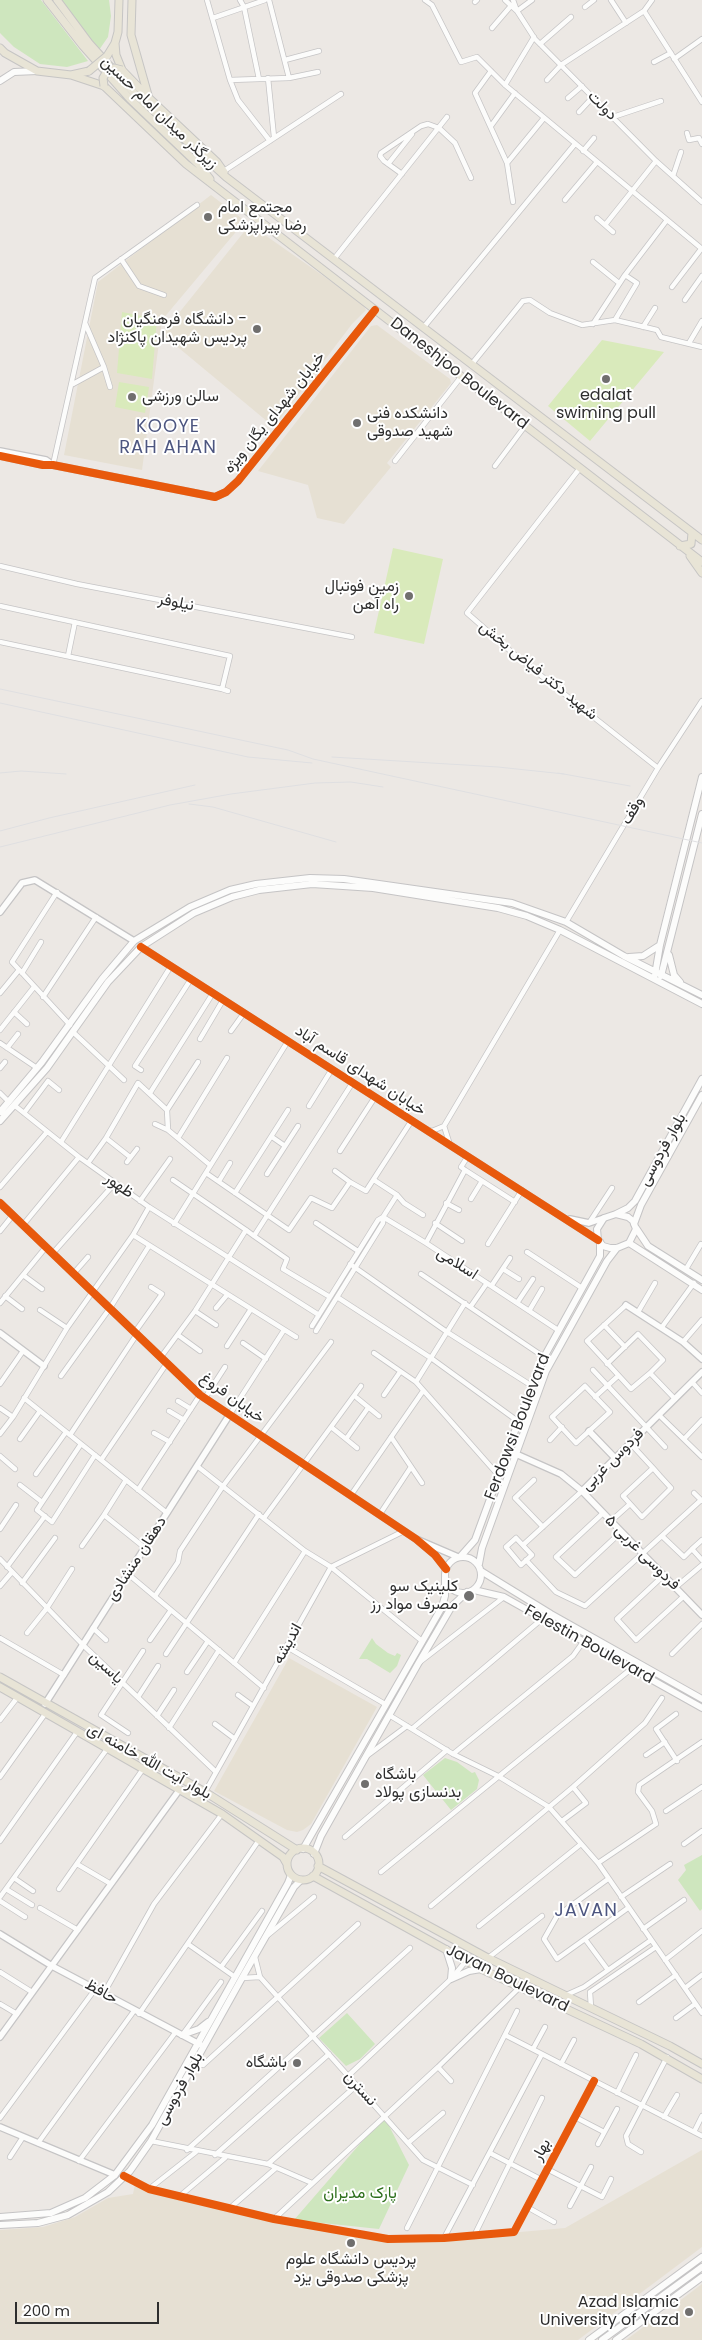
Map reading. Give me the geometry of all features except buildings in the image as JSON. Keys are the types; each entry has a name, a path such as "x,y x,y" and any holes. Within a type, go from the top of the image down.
{"main road":[{"name":"زیرگذر میدان امام حسین","path":"47,0 83,46 130,99 199,166 217,188"},
{"name":"زیرگذر میدان امام حسین","path":"57,0 89,44 135,94 225,174"},
{"path":"119,0 120,18 115,43 116,55 122,70 217,162 225,174"},
{"path":"132,0 131,35 149,98"},
{"path":"71,75 89,71 107,56 115,43"},
{"path":"2,51 36,71"},
{"path":"0,81 14,72 36,71 71,75 104,86 103,78 107,71 114,68 122,70"},
{"name":"Daneshjoo Boulevard","path":"104,86 186,164 702,562"},
{"name":"Daneshjoo Boulevard","path":"225,174 471,365 702,540"},
{"path":"692,533 691,544 683,548 702,573"},
{"path":"656,980 654,971 702,777"},
{"path":"656,980 662,975 702,814"},
{"path":"0,1121 11,1103 102,979 134,941 177,914 218,894 256,884 310,878 344,879 497,899 566,922 656,980 702,1004"},
{"path":"0,1112 48,1068 108,982 141,946 194,913 232,897 259,890 312,884 373,888 498,908 527,916 560,930 622,959 654,971 702,995"},
{"path":"134,941 141,946"},
{"path":"622,959 643,956 660,945"},
{"path":"668,948 674,975 683,985"},
{"name":"بلوار فردوسی","path":"616,1214 628,1208 635,1201 702,1079"},
{"name":"بلوار فردوسی","path":"635,1224 641,1205 702,1095"},
{"path":"635,1224 635,1233 629,1243 617,1248 610,1248 599,1241 597,1229 604,1218 616,1214 628,1217 635,1224 641,1239 648,1246 702,1280"},
{"name":"Ferdowsi Boulevard","path":"459,1557 475,1540 544,1357 600,1256 599,1241"},
{"path":"629,1243 702,1290"},
{"name":"Ferdowsi Boulevard","path":"480,1568 484,1544 546,1371 607,1260 617,1248"},
{"path":"475,1540 478,1545 484,1544"},
{"path":"459,1557 474,1559 480,1568 479,1584 456,1602 418,1664 321,1836 314,1854 318,1866 313,1876 302,1880 291,1875 287,1864 290,1855 300,1849 442,1607 445,1596 446,1569 453,1560 459,1557"},
{"name":"Felestin Boulevard","path":"480,1568 495,1581 702,1699"},
{"path":"445,1577 453,1590 470,1591"},
{"path":"492,1593 490,1586 495,1581"},
{"name":"Felestin Boulevard","path":"470,1591 492,1593 504,1597 702,1708"},
{"path":"445,1596 451,1597 456,1602"},
{"name":"بلوار آیت الله خامنه ای","path":"0,1677 45,1704 205,1792 280,1840 300,1849"},
{"name":"بلوار آیت الله خامنه ای","path":"0,1688 222,1814 283,1857 287,1864"},
{"path":"272,1849 278,1849 280,1840"},
{"path":"300,1849 314,1854"},
{"name":"Javan Boulevard","path":"318,1866 488,1958 670,2046 702,2064"},
{"path":"322,1881 322,1875 327,1871"},
{"name":"بلوار فردوسی","path":"0,2217 51,2213 85,2198 115,2175 152,2125 201,2045 291,1875"},
{"name":"Javan Boulevard","path":"313,1876 481,1969 521,1986 667,2057 702,2079"},
{"name":"بلوار فردوسی","path":"0,2225 38,2223 68,2215 108,2192 124,2176 151,2141 195,2063 213,2018 254,1956 294,1887 302,1880"},
{"path":"446,1949 452,1968 451,1979 469,1971 481,1969"},
{"path":"466,1961 472,1949"},
{"path":"179,2034 199,2030 213,2018"},
{"path":"589,2340 702,2257"},
{"path":"602,2340 702,2267"},
{"path":"616,2340 702,2277"}],"street":[{"path":"207,0 230,80 238,100 272,139"},
{"path":"240,0 244,8 259,79"},
{"path":"213,18 264,0"},
{"path":"269,0 289,78"},
{"path":"425,0 432,5 460,61 478,57 514,93 702,249 672,287"},
{"path":"505,0 510,7 517,11 532,0"},
{"name":"دولت","path":"513,0 517,11 540,44 656,161 702,202"},
{"path":"585,7 594,0"},
{"path":"611,0 626,23"},
{"path":"547,80 562,65 644,11 652,0"},
{"path":"492,28 510,7"},
{"path":"644,11 702,102"},
{"path":"540,44 571,17"},
{"path":"505,85 534,37"},
{"path":"674,59 702,39"},
{"path":"285,60 319,51"},
{"path":"654,62 671,53"},
{"path":"491,71 475,93 492,126 507,163 513,202"},
{"path":"230,80 289,78 318,72"},
{"path":"268,78 272,139"},
{"path":"568,98 582,86"},
{"path":"492,126 514,93"},
{"path":"225,174 272,139 341,94"},
{"path":"579,112 593,97"},
{"path":"613,117 661,101"},
{"path":"334,259 448,117"},
{"path":"507,163 544,118"},
{"path":"402,174 388,164 380,156 381,153 428,124 439,128 455,143 471,178"},
{"path":"388,164 414,131"},
{"path":"687,133 689,140 699,138 702,144"},
{"path":"583,151 594,138"},
{"path":"423,328 575,144"},
{"path":"673,176 681,152"},
{"path":"605,225 656,161"},
{"path":"565,200 597,162"},
{"path":"53,464 73,384 95,278 198,205"},
{"path":"597,218 613,232"},
{"path":"593,324 619,283 667,220"},
{"path":"121,259 139,286 164,295"},
{"path":"593,262 619,283"},
{"path":"616,320 637,284 625,275"},
{"path":"685,300 702,276"},
{"path":"471,365 523,301 530,300 566,321 582,325 616,320 657,330 661,337 702,347"},
{"path":"643,327 655,308"},
{"name":"خیابان شهدای یگان ویژه","path":"0,452 46,460 53,464 199,496 215,497 226,492 238,481 375,310"},
{"path":"85,321 110,387"},
{"path":"689,343 702,321"},
{"path":"73,384 104,368"},
{"path":"395,461 461,376"},
{"path":"495,466 525,426"},
{"name":"خیابان شهدای یگان ویژه","path":"0,456 43,465 53,464"},
{"name":"شهید دکتر فیاض بخش","path":"580,468 467,613 515,655 658,768"},
{"name":"نیلوفر","path":"0,566 78,584 352,637"},
{"path":"0,606 230,656 225,690 0,642"},
{"path":"68,656 75,622"},
{"name":"وقف","path":"566,922 658,768 702,701"},
{"path":"0,912 22,883 35,880 134,941"},
{"path":"57,892 12,962 70,1025"},
{"path":"43,997 96,917"},
{"path":"425,1129 432,1130 444,1126 560,930"},
{"path":"0,992 20,971 41,942"},
{"name":"خیابان شهدای قاسم آباد","path":"141,946 599,1241"},
{"path":"61,1142 171,966"},
{"path":"141,1070 135,1066 191,979"},
{"path":"0,1030 34,987"},
{"path":"150,1092 213,993"},
{"path":"200,1039 224,1000"},
{"path":"14,1012 27,1024"},
{"path":"231,1031 244,1013"},
{"path":"74,1033 124,1080"},
{"path":"7,1048 18,1034"},
{"path":"174,1224 288,1041"},
{"path":"0,1043 37,1068"},
{"path":"178,1138 228,1058"},
{"path":"0,1068 5,1062"},
{"path":"168,1130 167,1110 198,1062"},
{"path":"309,1106 332,1069"},
{"path":"24,1113 48,1081 59,1090"},
{"path":"254,1236 353,1082"},
{"path":"88,1162 106,1138 138,1083 150,1092 167,1110"},
{"name":"ظهور","path":"0,1094 79,1157 149,1208 319,1315"},
{"path":"340,1151 375,1097"},
{"path":"235,1193 288,1110"},
{"path":"335,1171 365,1192 412,1120"},
{"path":"155,1124 168,1130 210,1165"},
{"path":"267,1174 298,1126"},
{"path":"444,1126 450,1145"},
{"path":"0,1187 47,1132"},
{"path":"272,1136 286,1146"},
{"path":"106,1138 130,1157"},
{"path":"126,1162 137,1148"},
{"name":"اسلامی","path":"468,1156 461,1167 465,1170 446,1202 426,1243 558,1330"},
{"path":"23,1225 79,1157"},
{"path":"140,1201 170,1159"},
{"path":"219,1181 230,1163"},
{"path":"465,1170 515,1202"},
{"path":"206,1173 289,1230 311,1198 332,1208 350,1182"},
{"path":"173,1180 287,1260 283,1269 330,1296"},
{"path":"374,1180 404,1203 424,1215"},
{"path":"471,1199 482,1181"},
{"path":"53,1253 114,1183"},
{"path":"589,1223 612,1188"},
{"path":"488,1244 522,1190"},
{"path":"312,1326 358,1251 378,1220 383,1217 396,1195"},
{"path":"446,1202 459,1210"},
{"name":"خیابان فروغ","path":"0,1203 202,1396 416,1539 435,1555 446,1569"},
{"path":"0,1434 13,1417 67,1328 133,1235 149,1208"},
{"path":"0,1230 13,1215"},
{"path":"383,1217 426,1243"},
{"path":"316,1331 383,1223 383,1217"},
{"path":"564,1218 589,1223 604,1218"},
{"path":"316,1223 358,1251"},
{"path":"435,1223 462,1241"},
{"path":"161,1357 212,1286 246,1230"},
{"path":"133,1235 296,1338"},
{"path":"686,1269 701,1244"},
{"path":"61,1376 110,1308 149,1246"},
{"path":"0,1303 46,1247"},
{"path":"527,1252 582,1288"},
{"path":"74,1273 88,1258"},
{"path":"492,1285 510,1258"},
{"path":"350,1264 447,1332 532,1386"},
{"path":"503,1269 518,1278"},
{"path":"23,1274 42,1289"},
{"path":"421,1274 544,1357"},
{"path":"517,1304 533,1279"},
{"path":"471,1306 487,1282"},
{"path":"638,1312 655,1283"},
{"path":"662,1326 694,1284"},
{"path":"36,1474 68,1433 162,1294 151,1287"},
{"path":"529,1311 542,1289"},
{"path":"216,1308 227,1295"},
{"path":"5,1296 22,1309"},
{"path":"337,1297 431,1358 519,1422"},
{"path":"416,1382 466,1303"},
{"path":"325,1305 330,1308"},
{"path":"607,1364 638,1334 663,1360 631,1389 618,1376 607,1364 587,1341 626,1305 662,1326 702,1360"},
{"path":"227,1346 251,1309"},
{"path":"40,1310 67,1328"},
{"path":"195,1311 216,1325"},
{"path":"683,1342 702,1320"},
{"path":"604,1325 625,1347"},
{"path":"230,1414 284,1330"},
{"path":"0,1333 44,1366"},
{"path":"178,1335 200,1351"},
{"path":"155,1596 178,1562 180,1551 223,1486 331,1342"},
{"path":"243,1343 266,1359"},
{"path":"0,1384 23,1351"},
{"path":"374,1353 416,1382 499,1476"},
{"path":"101,1460 167,1363"},
{"path":"138,1490 191,1409 225,1367"},
{"path":"593,1370 665,1447"},
{"path":"384,1395 400,1372"},
{"name":"فردوس غربی","path":"523,1545 582,1491 702,1372"},
{"path":"650,1373 675,1399"},
{"path":"595,1397 618,1376"},
{"path":"692,1382 702,1393"},
{"path":"264,1518 361,1386"},
{"path":"585,1386 595,1397 610,1412 576,1442 552,1417 585,1386"},
{"path":"351,1495 423,1391"},
{"path":"24,1398 167,1513"},
{"path":"357,1398 379,1416"},
{"path":"178,1401 191,1409"},
{"path":"0,1408 13,1417"},
{"path":"346,1439 368,1408"},
{"path":"20,1439 40,1411"},
{"path":"169,1411 184,1420"},
{"name":"دهقان منشادی","path":"45,1704 230,1414"},
{"path":"659,1415 702,1457"},
{"path":"684,1439 702,1420"},
{"path":"331,1427 357,1448"},
{"path":"550,1440 562,1427"},
{"path":"589,1431 615,1458"},
{"path":"154,1433 170,1442"},
{"path":"391,1436 422,1483"},
{"path":"630,1443 653,1468 671,1488 642,1517 623,1496 653,1468"},
{"path":"81,1444 37,1510 52,1522 95,1455"},
{"name":"فردوسی غربی ۵","path":"516,1454 561,1474 582,1491 602,1514 702,1615"},
{"path":"0,1456 15,1469"},
{"path":"197,1466 305,1551 331,1568 422,1641"},
{"path":"380,1514 411,1467"},
{"path":"82,1546 126,1480"},
{"path":"534,1480 515,1498 543,1527"},
{"path":"20,1485 42,1502"},
{"path":"526,1560 556,1592 585,1606 702,1501 694,1493"},
{"path":"611,1521 630,1504"},
{"path":"0,1529 16,1505"},
{"path":"104,1514 145,1548"},
{"path":"166,1654 259,1514"},
{"path":"602,1514 556,1557 575,1575 621,1532"},
{"path":"7,1567 45,1516"},
{"path":"331,1568 404,1531"},
{"path":"662,1536 684,1557 702,1540"},
{"path":"22,1583 55,1538"},
{"path":"516,1538 532,1555 526,1560 521,1565 506,1547 516,1538"},
{"name":"خیابان فروغ","path":"416,1539 459,1557"},
{"path":"692,1549 702,1560"},
{"path":"234,1662 305,1551"},
{"name":"یاسین","path":"0,1559 82,1645 216,1772"},
{"path":"676,1587 702,1565"},
{"name":"اندیشه","path":"205,1792 331,1568"},
{"path":"27,1632 47,1608 72,1569"},
{"path":"0,1586 12,1572"},
{"path":"128,1574 264,1688"},
{"path":"664,1575 617,1619 636,1640 684,1596"},
{"path":"418,1664 504,1597"},
{"path":"150,1640 171,1610"},
{"path":"413,1728 542,1619"},
{"path":"672,1654 702,1624"},
{"path":"93,1628 106,1640"},
{"path":"0,1638 64,1675"},
{"path":"187,1672 208,1641"},
{"path":"453,1754 573,1656 583,1642"},
{"path":"287,1647 385,1704"},
{"path":"169,1728 219,1650"},
{"path":"128,1732 101,1715 143,1651"},
{"path":"138,1697 158,1666"},
{"path":"380,1872 631,1669"},
{"path":"157,1716 174,1690"},
{"path":"238,1695 253,1706"},
{"path":"0,1720 17,1698"},
{"path":"431,1906 573,1787 645,1723 662,1698"},
{"path":"0,1777 46,1714"},
{"path":"676,1714 656,1729 677,1761"},
{"path":"389,1715 453,1754 498,1776 549,1807 598,1863 702,2012"},
{"path":"215,1724 235,1739"},
{"path":"365,1757 407,1726"},
{"path":"0,1841 77,1732"},
{"path":"646,1755 665,1742"},
{"path":"598,1863 656,1824 654,1816 638,1792 638,1787 702,1742"},
{"path":"25,1917 0,1899 107,1749"},
{"path":"345,1837 447,1750"},
{"path":"60,1889 143,1769"},
{"path":"562,1821 586,1803 573,1787"},
{"path":"666,1811 702,1787"},
{"path":"0,2037 180,1789"},
{"path":"104,1993 154,1904 222,1814"},
{"path":"684,1844 702,1832"},
{"path":"38,2143 188,1944 259,1840"},
{"path":"479,1926 581,1844"},
{"path":"77,1864 111,1884"},
{"path":"621,1898 670,1864"},
{"path":"14,1878 33,1891"},
{"path":"608,1879 557,1916 544,1939 557,1959 628,1908"},
{"path":"6,1889 32,1905"},
{"path":"265,1938 314,1897"},
{"path":"643,1928 684,1900"},
{"path":"40,1908 78,1930"},
{"path":"221,1967 262,1911"},
{"path":"488,1958 542,1916"},
{"path":"195,2063 203,2065 358,1924"},
{"path":"665,1960 702,1931"},
{"name":"حافظ","path":"0,1934 52,1966 201,2045"},
{"path":"585,1939 608,1970"},
{"path":"564,1996 584,1987 651,1940"},
{"path":"188,1944 238,1978 260,1977"},
{"path":"590,1992 656,1947"},
{"path":"187,2150 410,1948"},
{"name":"نسترن","path":"254,1956 260,1977 423,2160 473,2185"},
{"path":"348,2076 451,1979 466,1961"},
{"path":"0,1972 32,1992"},
{"path":"639,2002 676,1975"},
{"path":"685,1988 702,1975"},
{"path":"80,2161 221,1982"},
{"path":"274,2219 438,2067 521,1986"},
{"path":"584,1987 586,1992 590,1992"},
{"path":"0,2118 96,1988"},
{"path":"590,1992 591,2007"},
{"path":"0,2004 17,2014"},
{"path":"676,2018 695,2004"},
{"path":"407,2228 517,2011"},
{"path":"533,2049 545,2027"},
{"path":"505,2035 702,2136"},
{"path":"561,2064 574,2040"},
{"path":"215,2156 329,2054"},
{"path":"444,2238 542,2054"},
{"path":"617,2093 636,2055"},
{"path":"641,2152 628,2144 626,2136 640,2105 667,2057"},
{"path":"438,2067 450,2081"},
{"name":"بهار","path":"474,2236 514,2232 594,2081"},
{"path":"268,2164 357,2086"},
{"path":"664,2117 676,2094"},
{"path":"124,2176 149,2189 274,2219 388,2239 474,2236 542,2098"},
{"path":"598,2144 617,2109"},
{"path":"408,2143 443,2113"},
{"path":"694,2132 702,2116"},
{"path":"575,2117 604,2132"},
{"path":"0,2128 115,2175"},
{"path":"10,2157 23,2137"},
{"path":"151,2141 225,2158 268,2164 312,2183"},
{"path":"149,2189 196,2152"},
{"path":"490,2153 542,2180"},
{"path":"180,2196 225,2158"},
{"path":"570,2206 591,2167"},
{"path":"230,2208 276,2168"},
{"path":"547,2169 602,2197 611,2179"},
{"path":"527,2207 554,2222"}],"shaded area":[{"path":"211,195 245,221 162,320 142,470 64,455 98,282"},
{"name":"دانشگاه فرهنگیان - پردیس شهیدان پاکنژاد","path":"252,226 362,303 366,310 352,324 274,427 162,334 248,227"},
{"name":"دانشکده فنی شهید صدوقی","path":"377,325 450,379 451,383 387,463 391,467 344,524 317,518 308,485 258,471 371,326"},
{"path":"289,1658 377,1707 311,1824 297,1832 287,1830 214,1791"},
{"name":"پردیس دانشگاه علوم پزشکی صدوقی یزد","path":"702,2150 702,2247 578,2340 0,2340 0,2230 43,2227 75,2217 108,2198 133,2194 135,2184 222,2207 388,2239 453,2238 565,2228"},
{"name":"Azad Islamic University of Yazd","path":"702,2284 702,2340 626,2340 650,2322 653,2321 662,2325 679,2308 678,2302"}],"green space":[{"path":"0,0 41,0 88,61 67,67 40,64 14,47 0,33"},
{"path":"61,0 109,0 111,16 108,37 99,50"},
{"path":"122,312 157,319 152,379 117,373"},
{"name":"edalat swiming pull","path":"602,340 664,352 590,441 548,406"},
{"name":"سالن ورزشی","path":"119,382 149,387 145,413 115,407"},
{"name":"زمین فوتبال راه آهن","path":"393,548 443,559 424,644 374,633"},
{"path":"372,1638 376,1644 388,1653 395,1656 397,1653 401,1655 397,1666 390,1673 367,1659 359,1659"},
{"path":"445,1758 457,1762 472,1773 475,1772 479,1780 477,1789 451,1810 423,1775"},
{"path":"702,1855 702,1909 700,1911 678,1880 686,1870 684,1865"},
{"path":"347,2013 375,2044 360,2059 346,2066 319,2038"},
{"name":"پارک مدیران","path":"384,2116 409,2165 379,2229 294,2220"}],"railway":[{"path":"0,689 288,750 313,759 702,843"},
{"path":"0,703 248,757 312,763"},
{"path":"332,757 498,767 564,774"},
{"path":"0,773 21,771 66,774"},
{"path":"558,773 630,786"},
{"path":"0,847 170,805 231,794 315,783 351,782 383,787"},
{"path":"0,831 195,785"},
{"path":"189,804 213,807 336,842"}],"cycle path":[{"path":"0,456 215,497 226,492 238,481 375,310"},
{"path":"141,947 598,1240"},
{"path":"0,1203 200,1395 416,1539 435,1555 446,1569"},
{"path":"124,2176 149,2189 274,2219 388,2239 444,2238 514,2232 594,2081"}],"place":[{"name":"مجتمع امام رضا پیراپزشکی","path":"208,217"},
{"name":"دانشگاه فرهنگیان - پردیس شهیدان پاکنژاد","path":"257,329"},
{"name":"edalat swiming pull","path":"606,379"},
{"name":"سالن ورزشی","path":"132,397"},
{"name":"دانشکده فنی شهید صدوقی","path":"357,423"},
{"name":"زمین فوتبال راه آهن","path":"409,596"},
{"name":"کلینیک سو مصرف مواد رز","path":"469,1596"},
{"name":"باشگاه بدنسازی پولاد","path":"365,1784"},
{"name":"باشگاه","path":"297,2063"},
{"name":"پردیس دانشگاه علوم پزشکی صدوقی یزد","path":"351,2243"},
{"name":"Azad Islamic University of Yazd","path":"689,2312"}],"district":[{"name":"KOOYE RAH AHAN","path":"168,437"},
{"name":"JAVAN","path":"586,1911"}]}
